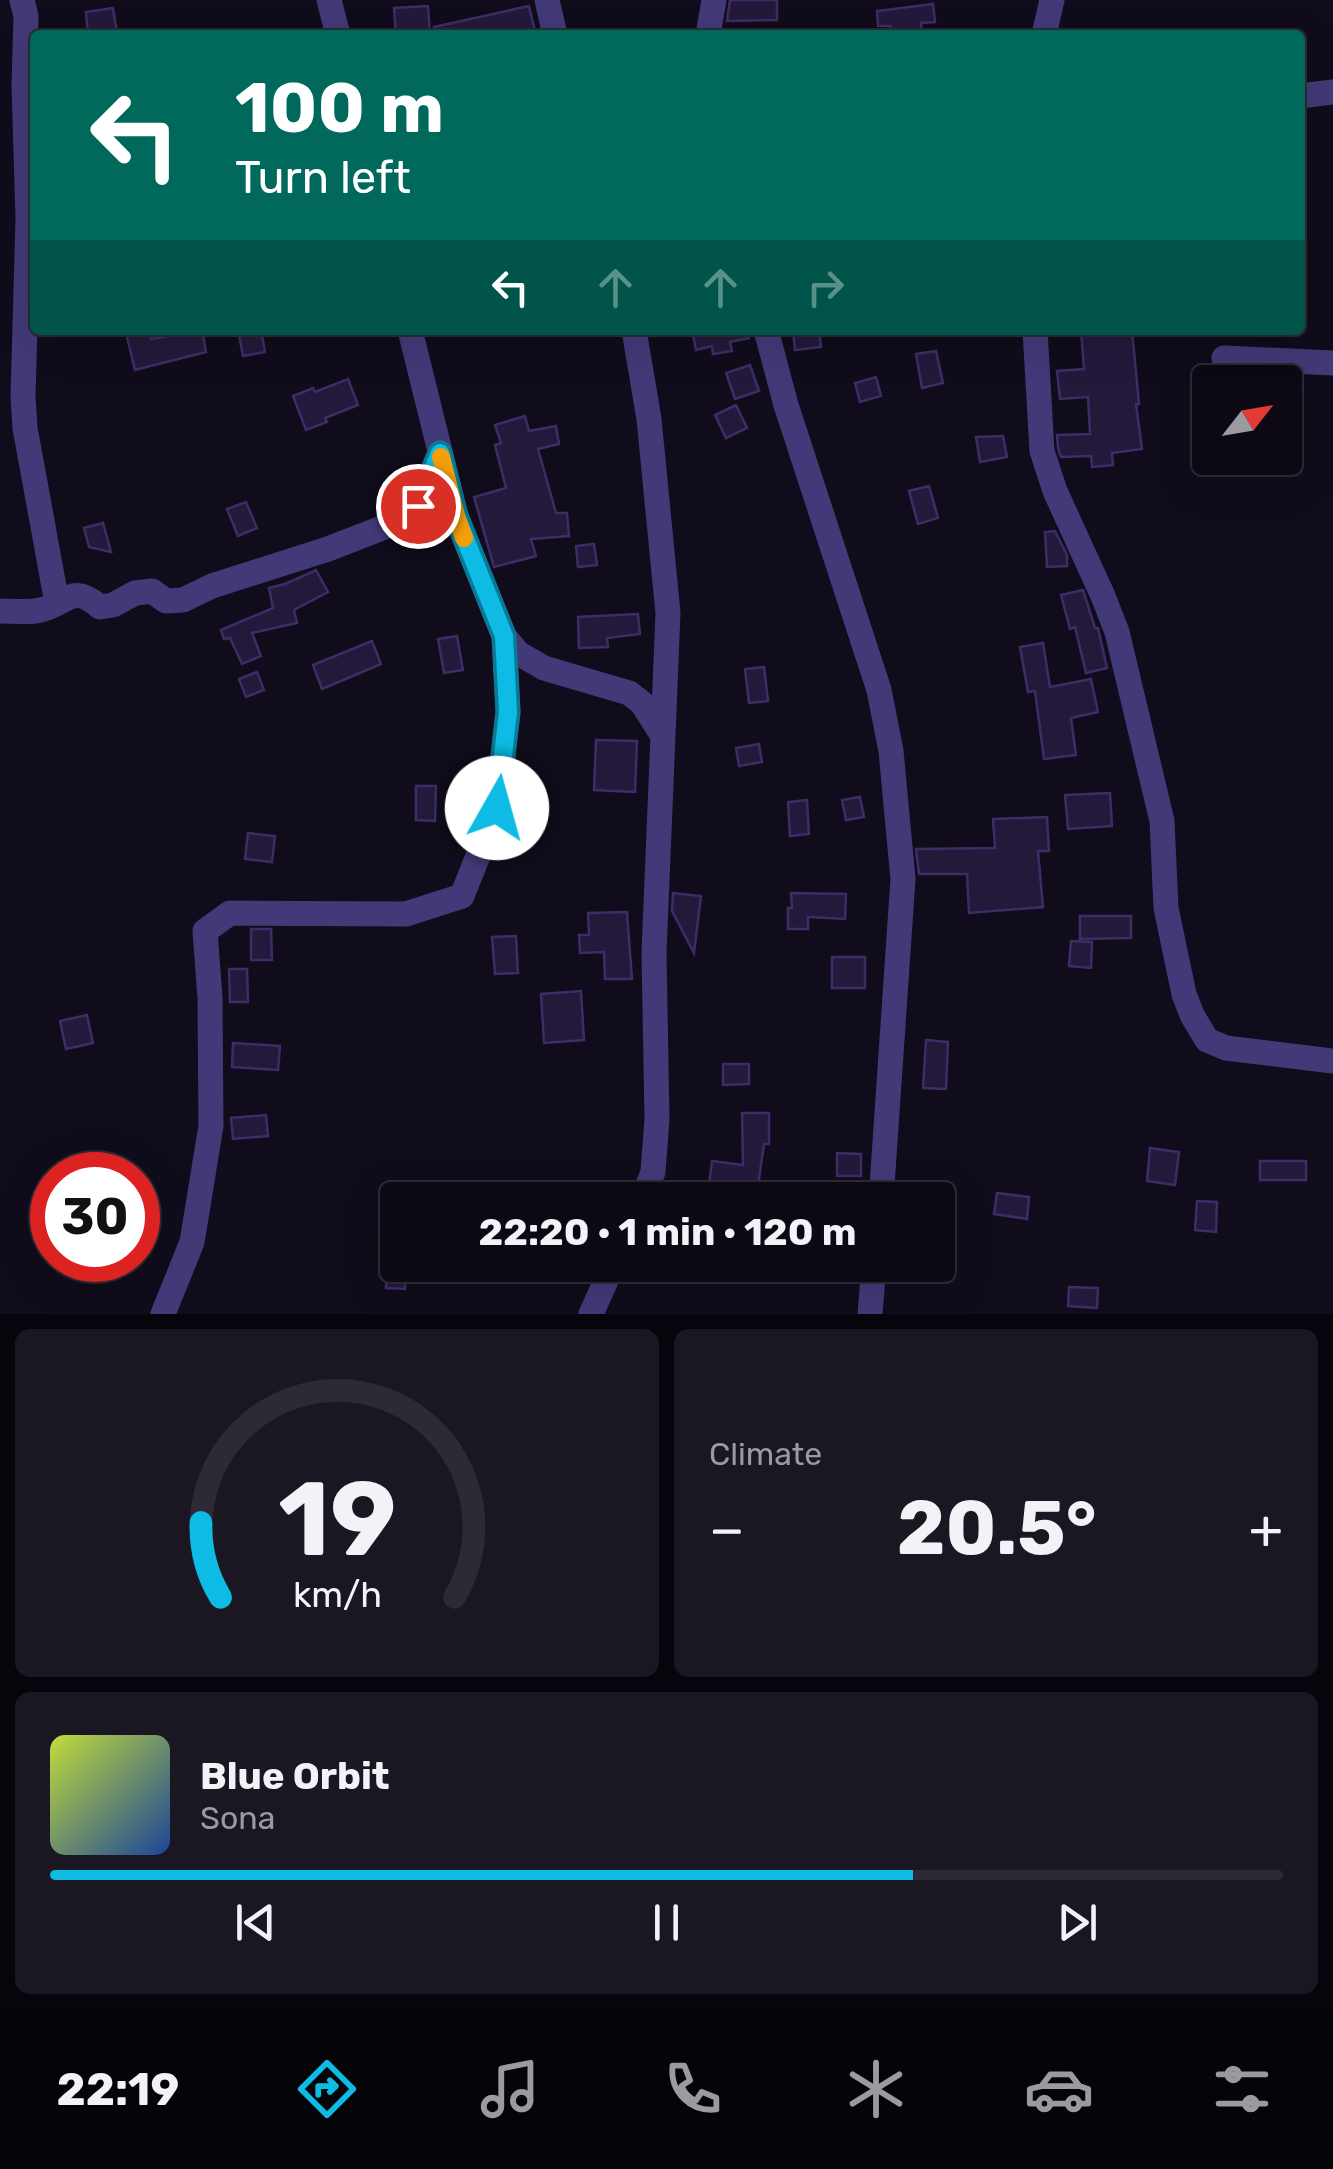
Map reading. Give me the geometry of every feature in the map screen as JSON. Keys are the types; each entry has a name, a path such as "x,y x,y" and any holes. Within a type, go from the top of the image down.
{"street":[{"path":"22,0 26,16 28,218 23,397 56,603"},
{"path":"330,0 337,30"},
{"path":"548,0 554,30"},
{"path":"709,30 714,0"},
{"path":"1045,30 1052,0"},
{"path":"1305,95 1333,92"},
{"path":"411,335 456,516 504,636 518,653 544,668 629,693 642,703 661,734"},
{"path":"635,335 649,419 668,613 654,953 657,1119 654,1172 650,1182"},
{"path":"767,335 786,404 880,690 891,751 903,879 882,1182"},
{"path":"1036,335 1042,451 1054,492 1117,632 1162,820 1166,908 1192,1015 1207,1040 1226,1048 1333,1060"},
{"path":"1224,358 1333,363"},
{"path":"0,611 41,610 74,594 88,597 100,607 113,606 134,593 152,591 166,601 182,600 212,586 328,549 404,519 418,506 440,453"},
{"path":"163,1314 192,1242 210,1126 210,998 205,931 230,913 406,914 462,896 497,808 508,712 504,636"},
{"path":"591,1314 605,1282"},
{"path":"870,1314 873,1282"}],"building":[{"path":"730,0 777,0 777,20 727,21"},
{"path":"933,4 935,22 921,23 922,30 890,30 890,26 878,26 877,11"},
{"path":"428,6 430,30 396,30 394,8"},
{"path":"529,6 535,30 434,30 434,27"},
{"path":"113,8 117,30 88,30 86,12"},
{"path":"126,335 150,335 151,339 203,335 206,352 135,370"},
{"path":"239,335 262,335 265,352 243,356"},
{"path":"693,335 749,335 730,342 732,351 713,354 712,346 696,350"},
{"path":"793,335 820,335 821,347 795,350"},
{"path":"1081,335 1132,335 1142,449 1112,453 1113,465 1092,467 1091,456 1061,457 1058,448 1057,435 1090,434 1088,397 1060,399 1057,371 1084,369"},
{"path":"936,351 943,383 922,388 916,354"},
{"path":"750,365 759,391 735,399 726,373"},
{"path":"876,377 881,396 860,402 855,383"},
{"path":"348,379 358,405 306,430 293,396"},
{"path":"736,405 747,428 726,438 715,415"},
{"path":"525,416 529,431 556,426 559,444 538,449 556,513 567,513 569,536 531,539 536,556 494,567 474,497 506,488 495,445 501,443 495,425"},
{"path":"1003,436 1007,457 980,462 976,437"},
{"path":"929,486 938,518 918,524 909,491"},
{"path":"246,502 257,528 238,536 227,509"},
{"path":"103,523 111,552 89,547 84,528"},
{"path":"1055,531 1067,555 1067,566 1047,567 1045,532"},
{"path":"594,544 597,565 578,567 576,546"},
{"path":"316,570 328,592 294,610 297,623 252,633 261,656 242,664 230,638 224,639 221,630 273,608 269,588"},
{"path":"1083,590 1098,628 1107,668 1086,673 1075,627 1070,629 1061,595"},
{"path":"638,614 640,634 607,638 608,647 579,648 578,617"},
{"path":"457,636 463,670 444,673 438,639"},
{"path":"372,641 381,664 322,689 313,665"},
{"path":"1043,643 1050,687 1091,679 1098,712 1071,718 1076,755 1044,759 1035,691 1028,692 1020,647"},
{"path":"764,667 768,701 749,703 745,669"},
{"path":"257,672 264,690 246,697 239,679"},
{"path":"596,740 637,741 635,792 594,790"},
{"path":"759,744 762,762 739,766 736,748"},
{"path":"416,786 436,786 435,821 416,820"},
{"path":"1110,793 1112,826 1068,829 1065,795"},
{"path":"860,797 864,817 846,820 842,800"},
{"path":"807,800 809,834 790,836 788,802"},
{"path":"1047,817 1049,851 1038,851 1043,907 969,913 967,874 919,874 916,849 995,848 993,819"},
{"path":"248,833 275,836 272,862 245,859"},
{"path":"673,893 701,896 694,953 672,911"},
{"path":"791,893 846,894 845,919 808,917 808,929 788,929"},
{"path":"627,912 632,979 605,979 604,952 580,953 579,935 589,935 588,913"},
{"path":"1080,916 1131,916 1131,938 1080,939"},
{"path":"251,929 271,929 272,960 251,960"},
{"path":"516,936 518,973 495,974 492,937"},
{"path":"1071,941 1092,942 1091,968 1069,966"},
{"path":"832,957 865,957 865,988 832,988"},
{"path":"229,969 247,969 248,1002 230,1002"},
{"path":"581,991 584,1040 544,1043 541,994"},
{"path":"87,1015 93,1043 66,1049 60,1021"},
{"path":"926,1040 948,1042 946,1089 923,1088"},
{"path":"233,1043 280,1046 278,1070 232,1067"},
{"path":"723,1064 749,1064 749,1084 723,1085"},
{"path":"742,1113 769,1113 769,1144 764,1144 759,1182 709,1182 712,1161 743,1165"},
{"path":"266,1115 268,1136 233,1139 231,1118"},
{"path":"1150,1148 1179,1152 1175,1185 1147,1181"},
{"path":"837,1153 861,1154 861,1176 837,1176"},
{"path":"1260,1161 1306,1161 1306,1180 1260,1180"},
{"path":"997,1193 1029,1197 1027,1219 994,1214"},
{"path":"1197,1201 1217,1202 1216,1232 1195,1230"},
{"path":"386,1282 405,1282 405,1289 386,1288"},
{"path":"1069,1287 1098,1288 1097,1308 1068,1306"}],"slow traffic":[{"path":"441,457 464,538"}],"route":[{"path":"418,506 440,453 456,516 504,636 508,712 497,808"}]}
